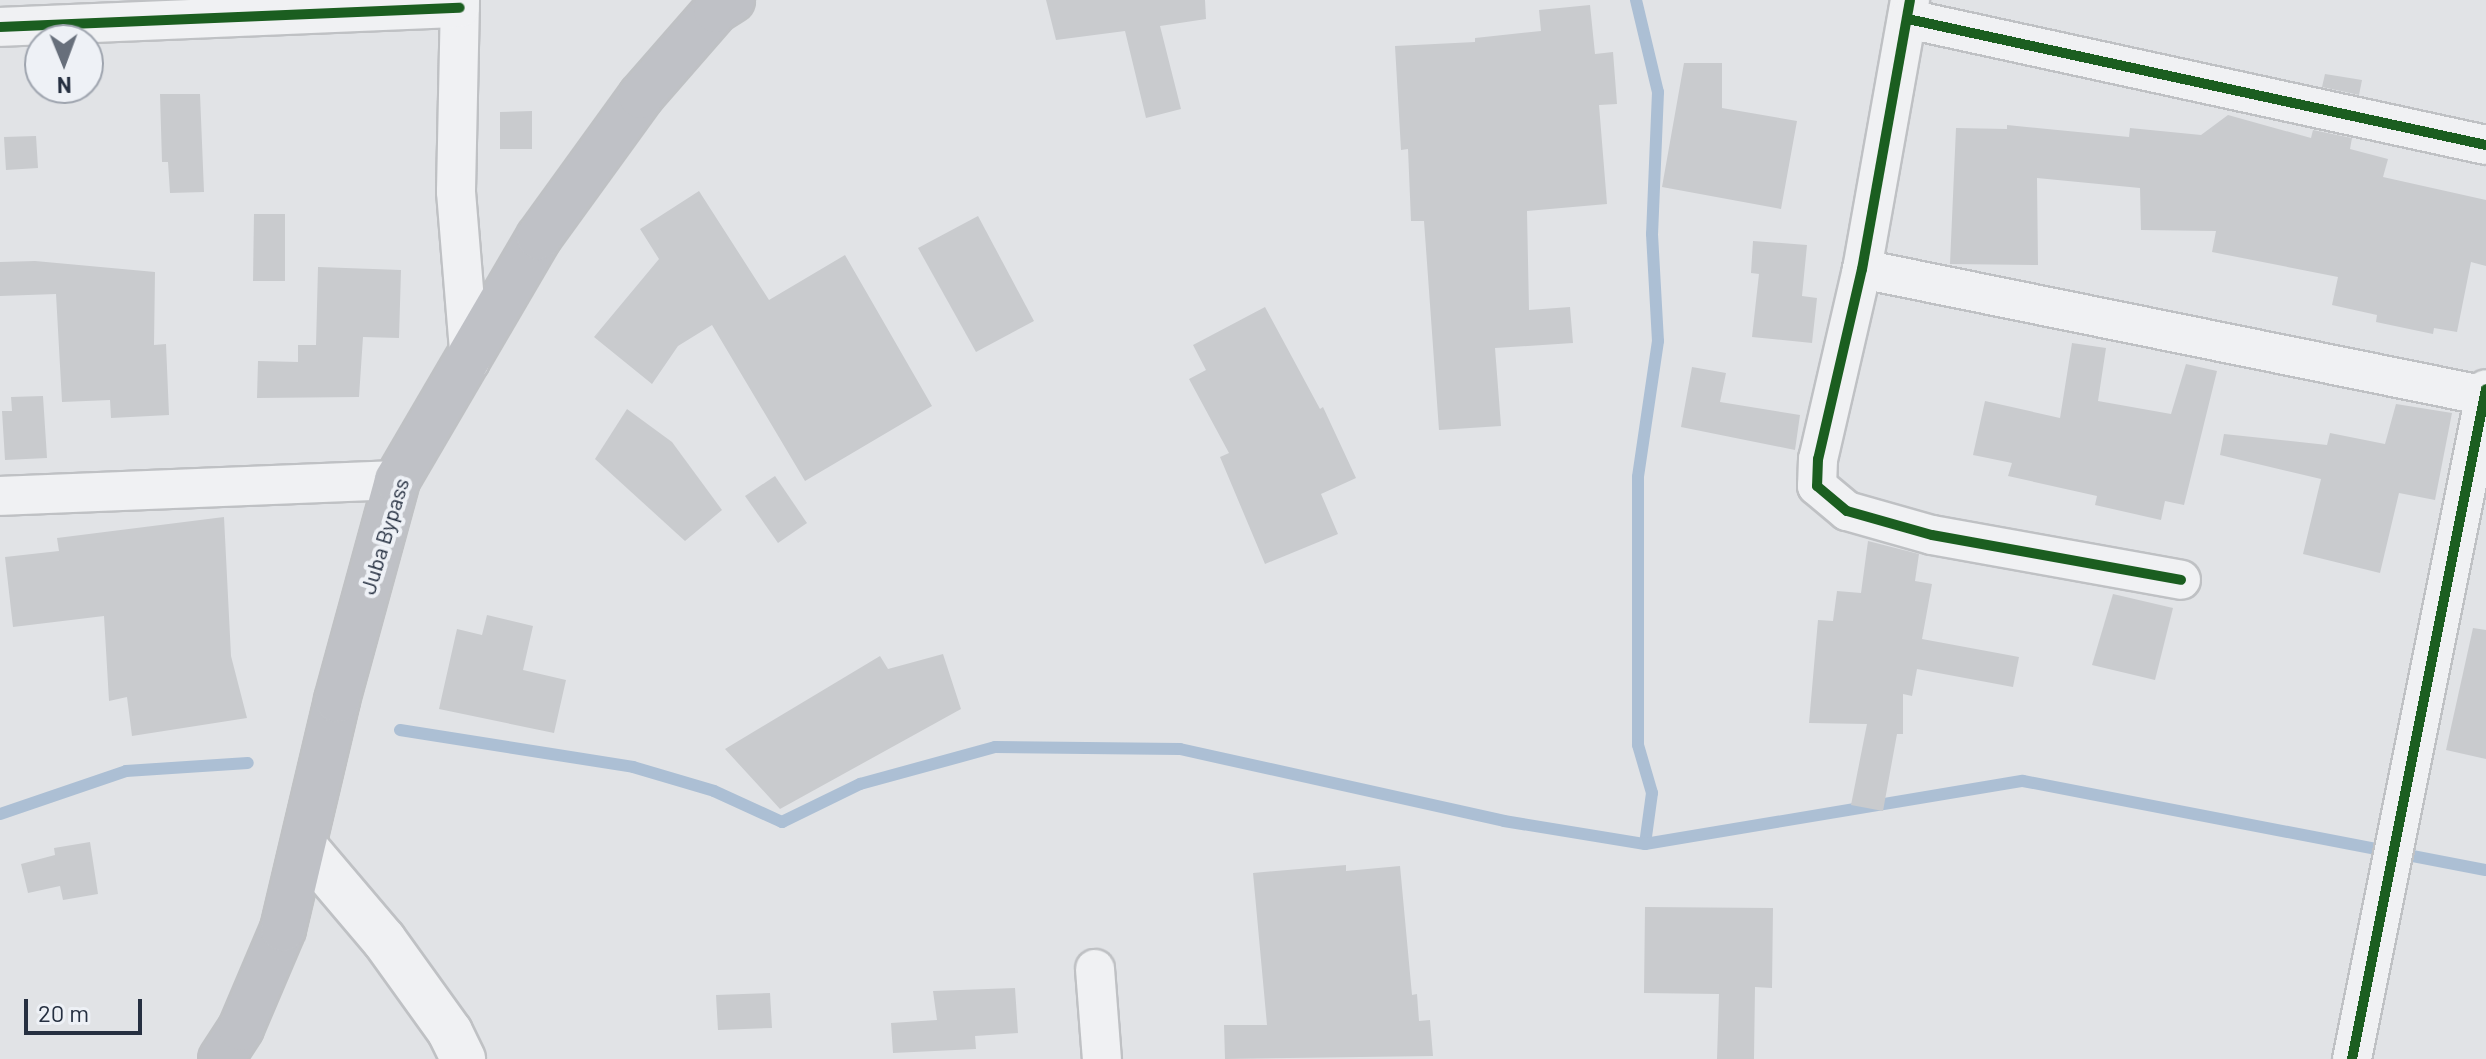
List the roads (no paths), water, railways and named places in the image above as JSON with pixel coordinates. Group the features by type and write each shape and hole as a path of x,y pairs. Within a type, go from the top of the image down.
{"main road":[{"name":"Juba Bypass","path":"221,1059 241,1028 283,929 305,847 337,700 397,480 470,361 539,237 641,96 716,10 732,0"}],"street":[{"path":"0,27 460,4 456,192 470,361"},
{"path":"2181,580 1932,535 1847,511 1817,486 1818,459 1862,269 1909,9 2486,145"},
{"path":"1862,269 2486,393 2352,1059"},
{"path":"0,496 397,480"},
{"path":"305,847 384,940 450,1032 463,1059"},
{"path":"1095,969 1102,1059"}],"waterway":[{"path":"1636,0 1658,92 1652,234 1658,341 1638,477 1638,745 1652,793 1645,844"},
{"path":"400,730 633,767 714,791 782,822 860,784 995,747 1180,749 1504,821 1645,844 2023,781 2486,870"},
{"path":"0,814 126,771 248,763"}]}
